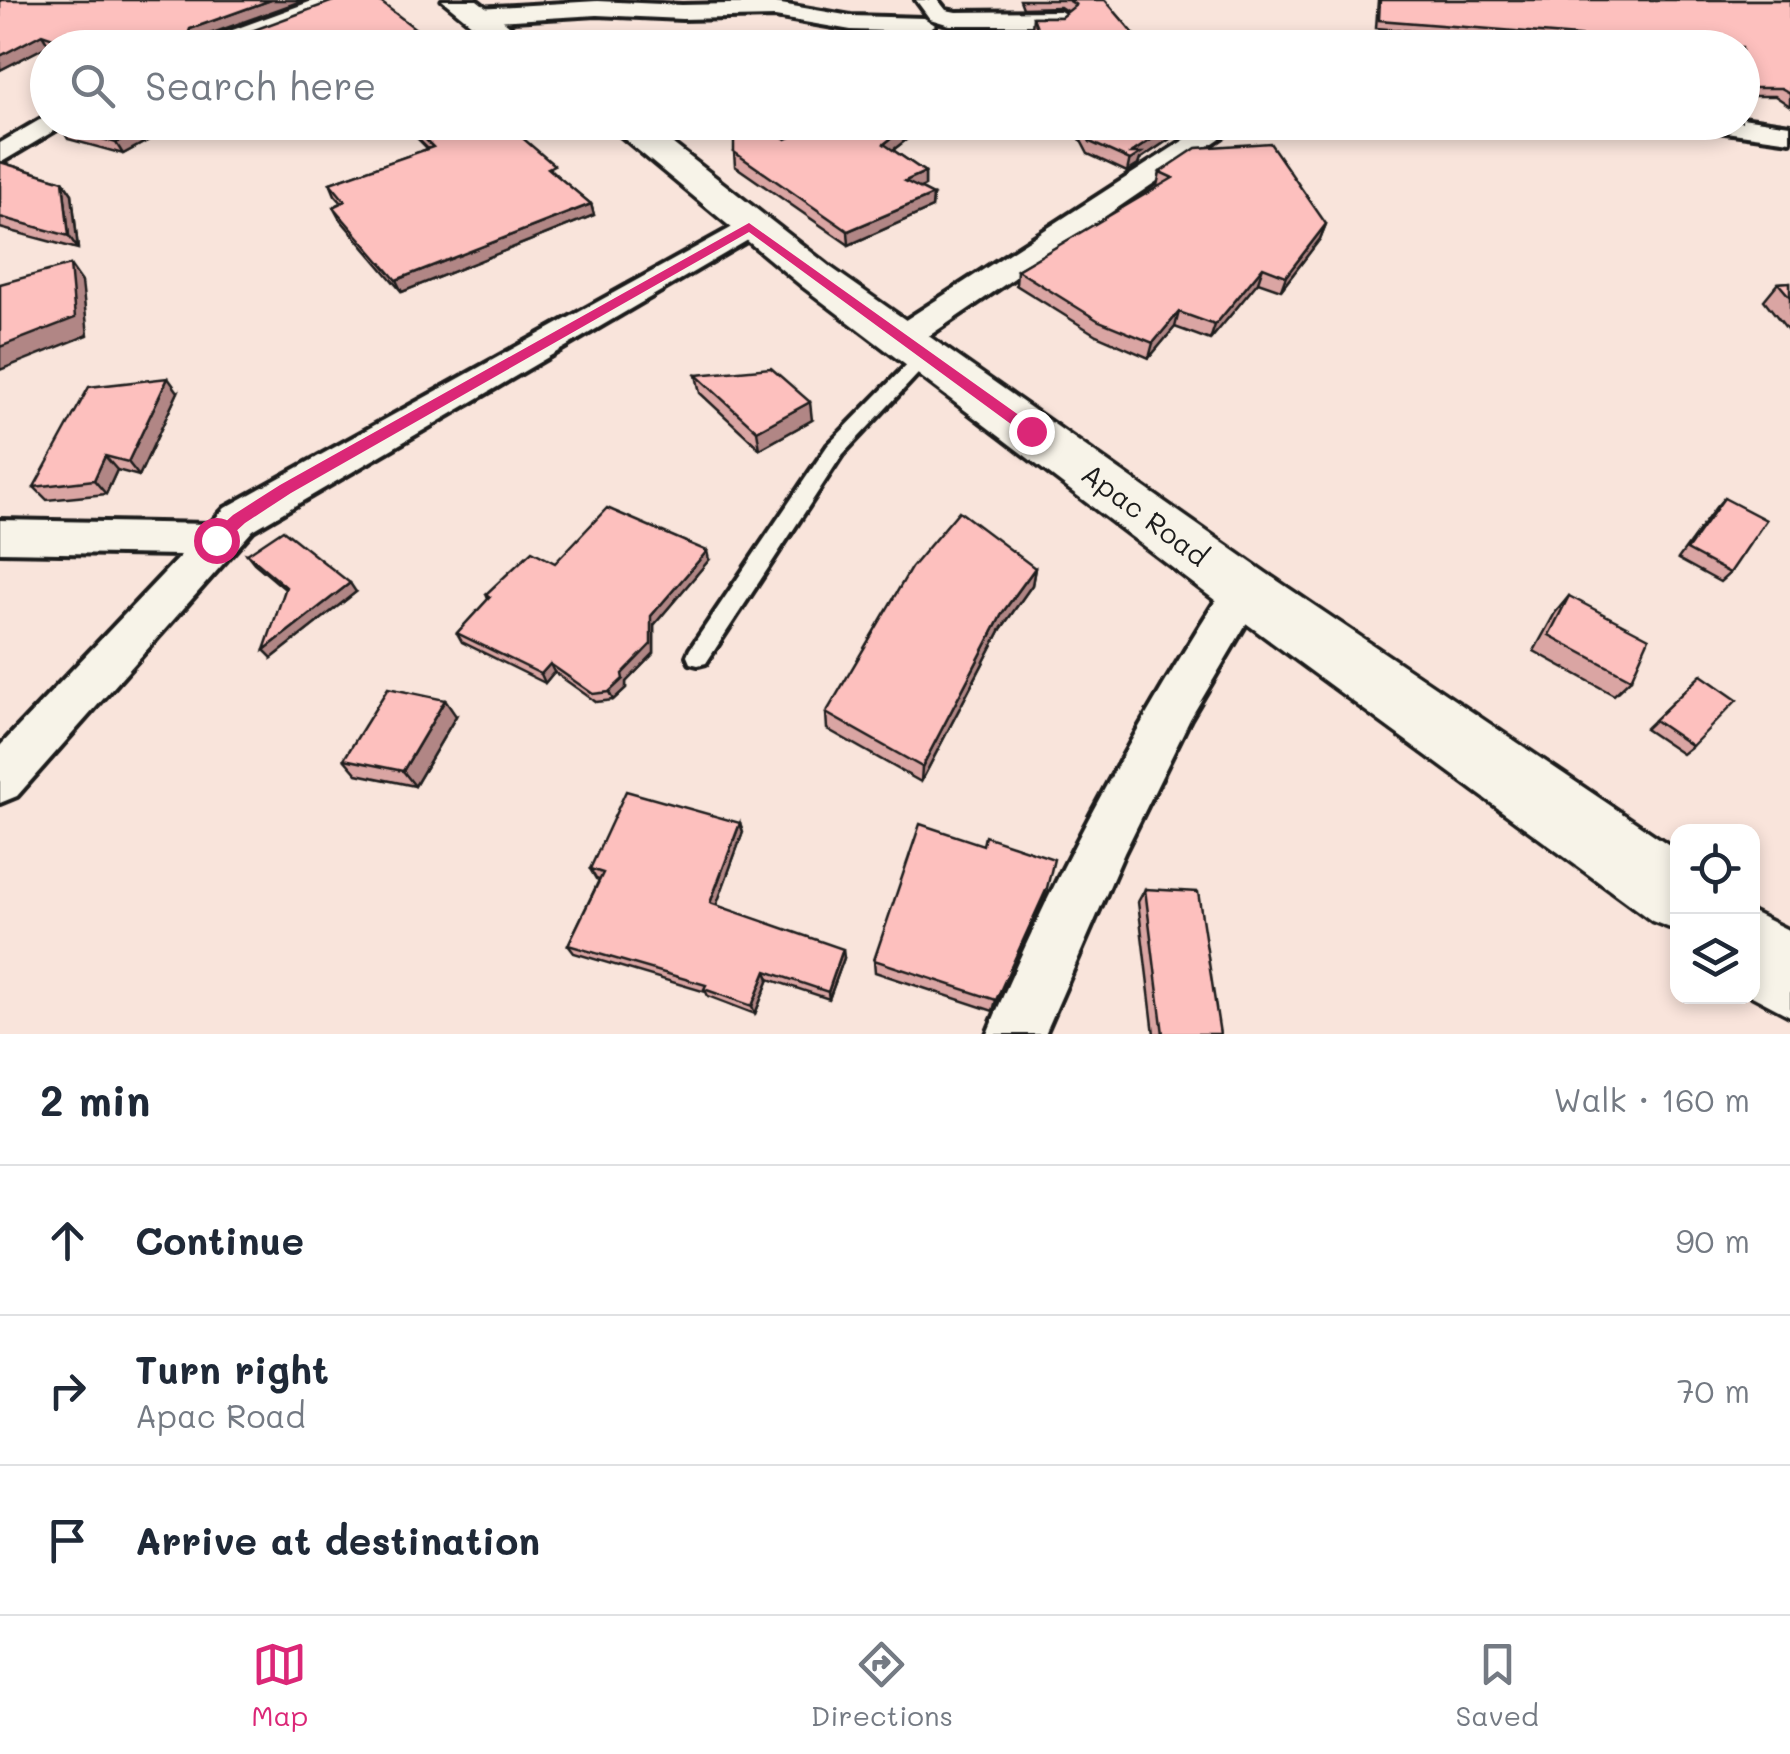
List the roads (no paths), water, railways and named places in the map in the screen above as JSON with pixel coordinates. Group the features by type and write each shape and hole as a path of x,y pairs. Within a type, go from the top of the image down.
{"main road":[{"path":"468,8 498,30"},
{"name":"Apac Road","path":"645,140 749,227 1245,590 1670,889"},
{"path":"1760,956 1790,978"}],"street":[{"path":"254,30 336,0"},
{"path":"928,0 932,12 956,19 1060,18"},
{"path":"468,8 775,10 852,24 924,25"},
{"path":"1760,129 1790,134"},
{"path":"0,154 30,135"},
{"path":"914,347 1207,140"},
{"path":"0,780 239,519 749,227"},
{"path":"0,536 216,540"},
{"path":"1016,1034 1114,820 1174,704 1245,590"}],"lane":[{"path":"698,656 835,450 914,347"}]}
